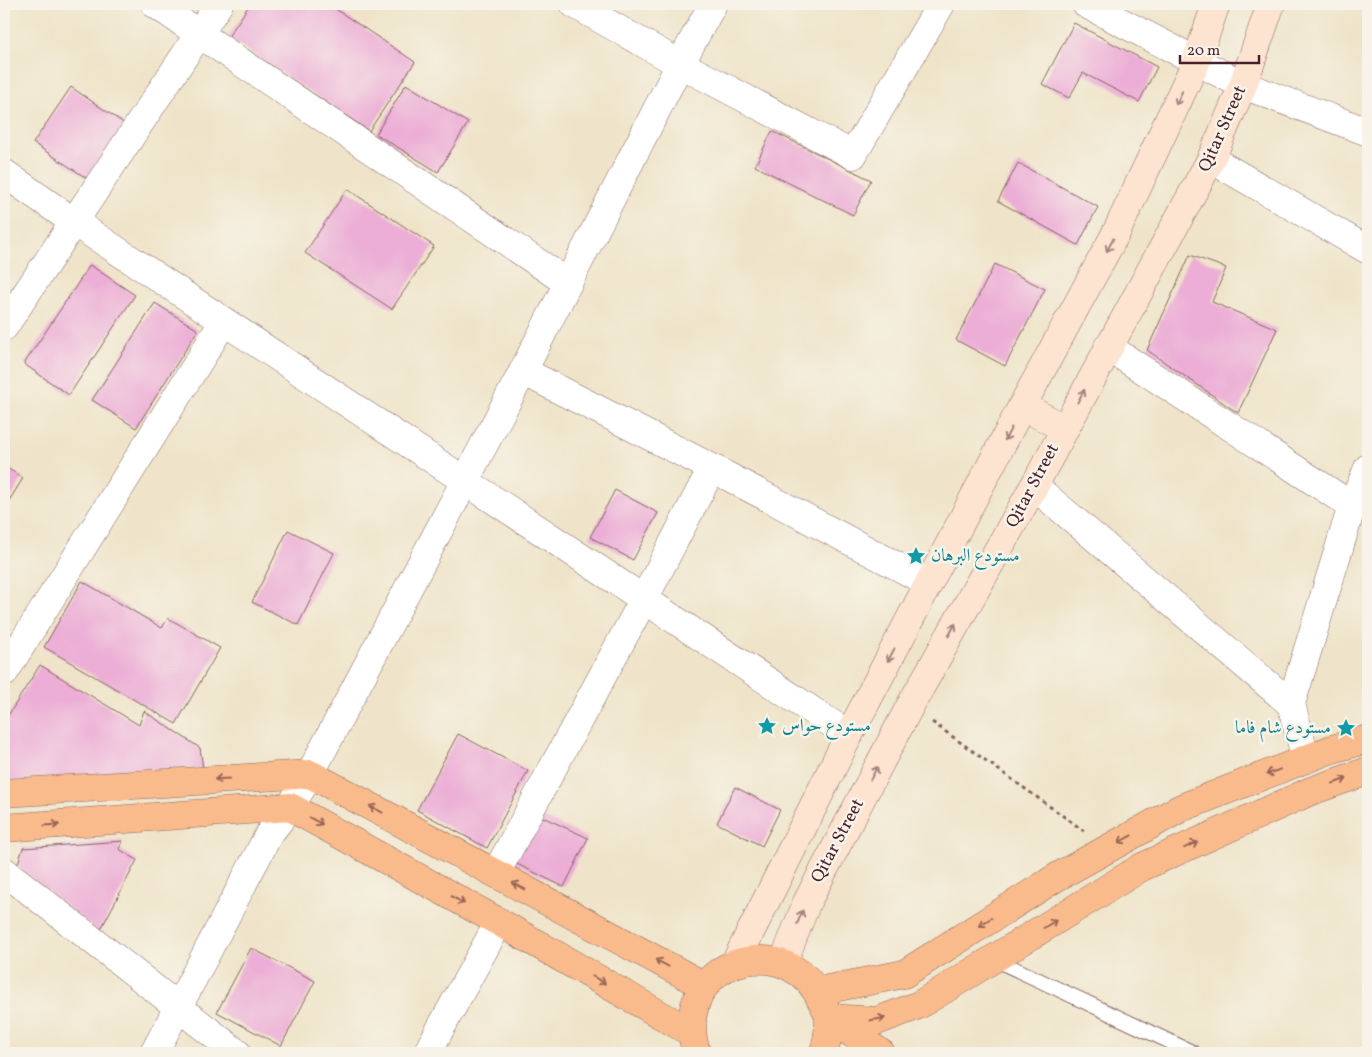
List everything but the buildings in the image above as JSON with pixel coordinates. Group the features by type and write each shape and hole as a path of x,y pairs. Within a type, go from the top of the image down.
{"main road":[{"name":"Qitar Street","path":"735,964 849,735 1022,406 1116,234 1196,62 1216,4"},
{"name":"Qitar Street","path":"782,963 807,902 910,706 1034,486 1211,159 1243,85 1271,4"},
{"path":"1022,406 1064,428"},
{"path":"818,991 904,974 1057,877 1181,808 1329,750 1368,739"},
{"path":"829,1018 877,1020 920,1005 1142,867 1311,790 1368,771"},
{"path":"4,793 310,774 705,986"},
{"path":"4,828 290,807 499,922 695,1043"},
{"path":"695,1043 692,1016 697,1000 705,986 718,973 735,964 750,960 766,959 782,963 802,974 818,991 829,1018 822,1053"},
{"path":"829,1018 881,1053"}],"street":[{"path":"155,4 568,283"},
{"path":"4,327 219,4"},
{"path":"574,4 680,64 853,155 941,4"},
{"path":"154,1053 269,834 290,807 310,774 523,371 680,64 713,4"},
{"path":"1086,4 1243,85 1368,132"},
{"path":"1211,159 1368,250"},
{"path":"4,173 74,222 849,735"},
{"path":"4,672 224,321"},
{"path":"1108,347 1352,506"},
{"path":"523,371 929,583"},
{"path":"496,873 644,599 712,468"},
{"path":"1306,759 1291,704 1352,506 1368,468"},
{"path":"1034,486 1291,704"},
{"path":"4,871 237,1053"},
{"path":"427,1053 499,922"}],"lane":[{"path":"994,959 1194,1053"}],"path":[{"path":"910,706 1108,848"}],"place":[{"name":"مستودع البرهان","path":"916,556"},
{"name":"مستودع حواس","path":"767,726"},
{"name":"مستودع شام فاما","path":"1346,728"}]}
